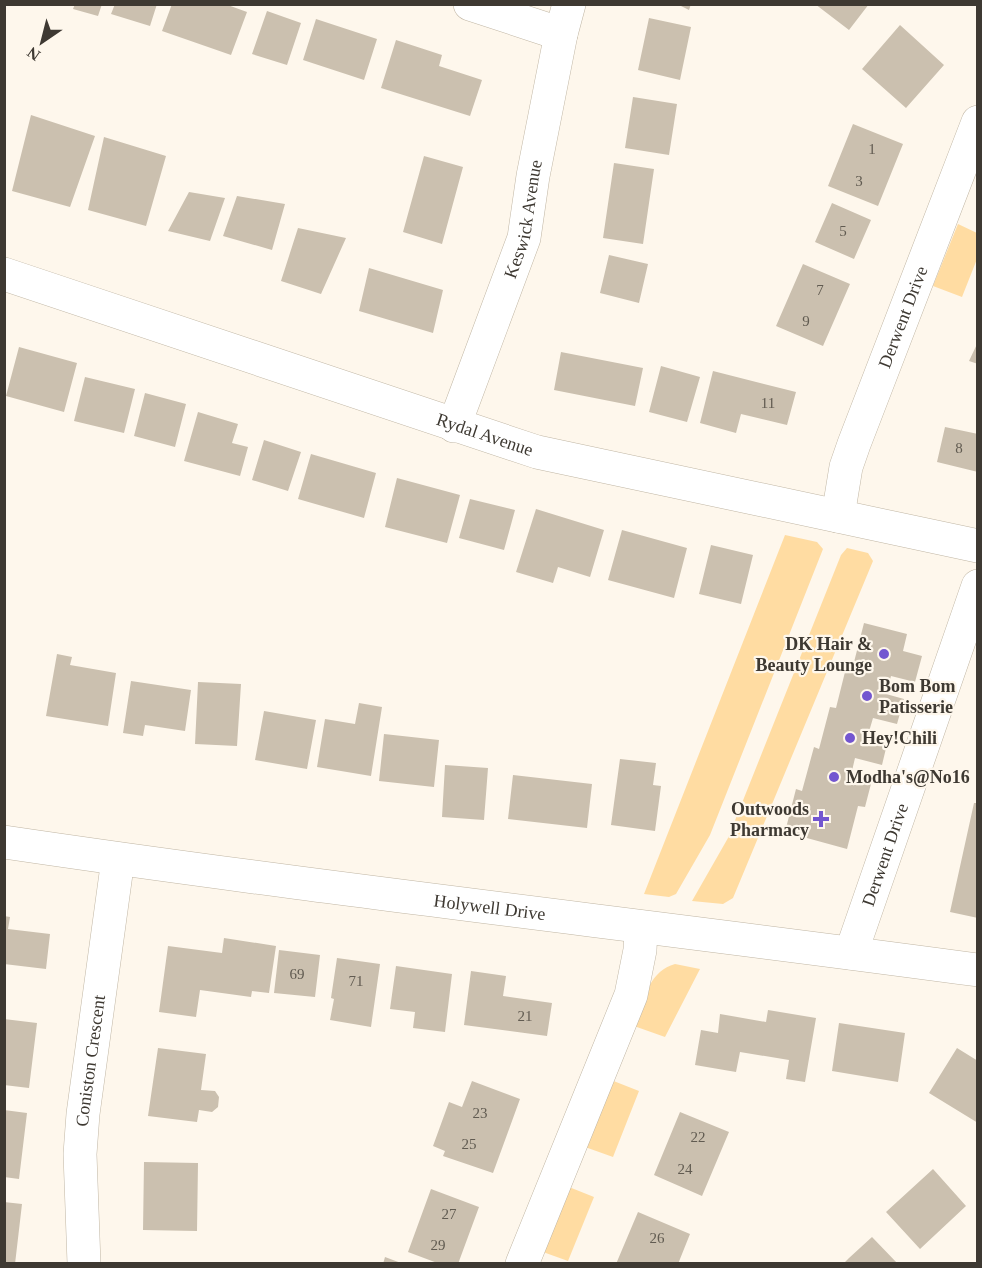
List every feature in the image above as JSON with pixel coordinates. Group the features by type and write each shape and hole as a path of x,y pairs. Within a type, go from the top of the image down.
{"street":[{"path":"470,4 565,19"},
{"name":"Keswick Avenue","path":"454,426 524,238 533,176 565,19"},
{"name":"Derwent Drive","path":"838,516 846,466 978,122"},
{"name":"Rydal Avenue","path":"4,274 537,452 978,546"},
{"name":"Derwent Drive","path":"851,953 978,586"},
{"name":"Holywell Drive","path":"4,842 118,859 978,970"},
{"name":"Coniston Crescent","path":"84,1263 80,1177 83,1114 118,859"},
{"path":"522,1263 631,995 640,950 641,927"}],"shaded area":[{"path":"958,224 977,233 977,259 962,297 933,286"},
{"path":"785,535 817,542 823,549 710,835 676,894 669,897 644,894"},
{"path":"847,548 868,553 873,561 733,898 723,904 692,901 728,838 841,555"},
{"path":"675,964 700,969 665,1037 634,1026 648,989 658,973"},
{"path":"611,1080 639,1091 613,1157 585,1147"},
{"path":"569,1187 594,1197 568,1261 543,1252"}],"building":[{"path":"75,4 102,4 98,16 73,9"},
{"path":"115,4 157,4 150,26 111,14"},
{"path":"172,4 225,4 247,12 231,55 162,31"},
{"path":"677,4 691,4 689,10"},
{"path":"815,4 869,4 849,30"},
{"path":"267,11 301,23 287,65 252,54"},
{"path":"649,18 691,27 680,80 638,70"},
{"path":"316,19 377,39 364,80 303,60"},
{"path":"900,25 944,65 906,108 862,69"},
{"path":"396,40 442,55 439,66 482,80 470,116 381,88"},
{"path":"633,97 677,104 669,155 625,148"},
{"path":"31,115 95,136 70,207 12,191"},
{"path":"853,124 903,144 878,206 828,186"},
{"path":"104,137 166,156 146,226 88,210"},
{"path":"424,156 463,167 442,244 403,232"},
{"path":"614,163 654,169 643,244 603,238"},
{"path":"189,192 225,198 210,241 168,231"},
{"path":"237,196 285,204 272,250 223,236"},
{"path":"832,203 871,220 854,259 815,242"},
{"path":"298,228 346,238 321,294 281,281"},
{"path":"609,255 648,264 639,303 600,293"},
{"path":"803,264 850,284 823,346 776,326"},
{"path":"369,268 443,290 433,333 359,311"},
{"path":"978,342 978,364 969,361"},
{"path":"19,347 77,363 64,412 6,396"},
{"path":"561,352 643,368 635,406 554,390"},
{"path":"661,366 700,377 687,422 649,412"},
{"path":"713,371 796,392 787,425 741,414 736,433 700,423"},
{"path":"85,377 135,389 124,433 74,421"},
{"path":"145,393 186,404 175,447 134,436"},
{"path":"198,412 238,424 232,443 248,447 240,476 184,461"},
{"path":"945,427 978,434 978,472 937,462"},
{"path":"264,440 301,452 288,491 252,480"},
{"path":"311,454 376,473 364,518 298,499"},
{"path":"397,478 460,495 447,543 385,527"},
{"path":"470,499 515,510 504,550 459,538"},
{"path":"536,509 604,530 590,577 558,567 553,583 516,572"},
{"path":"622,530 687,548 674,598 608,580"},
{"path":"711,545 753,555 741,604 699,594"},
{"path":"864,623 907,634 903,651 922,656 915,682 891,676 886,694 904,699 897,724 873,718 868,735 888,740 882,765 855,758 851,775 872,780 865,807 858,806 847,849 785,832 796,789 802,791 814,747 819,749 830,707 836,708 847,664 853,666"},
{"path":"57,654 72,657 70,665 116,673 108,726 46,716"},
{"path":"131,681 191,690 185,731 145,725 143,736 123,733"},
{"path":"198,682 241,684 237,746 195,744"},
{"path":"359,703 382,707 371,776 317,767 325,719 355,724"},
{"path":"264,711 316,720 307,769 255,760"},
{"path":"384,734 439,740 434,787 379,781"},
{"path":"620,759 656,763 653,785 661,786 655,831 611,825"},
{"path":"445,765 488,768 484,820 442,817"},
{"path":"513,775 592,784 587,828 508,819"},
{"path":"974,803 978,803 978,918 950,912"},
{"path":"4,916 10,917 8,929 50,934 46,969 4,964"},
{"path":"224,938 276,946 269,993 252,991 251,997 200,990 196,1017 159,1012 168,946 222,953"},
{"path":"279,950 320,955 315,997 274,993"},
{"path":"337,958 380,964 371,1027 330,1020"},
{"path":"396,966 452,974 445,1032 413,1028 415,1012 390,1009"},
{"path":"471,971 506,976 503,996 552,1003 547,1036 464,1025"},
{"path":"768,1010 816,1018 805,1082 786,1079 789,1060 740,1052 736,1072 695,1065 701,1030 718,1033 720,1014 766,1022"},
{"path":"4,1019 37,1023 29,1088 4,1085"},
{"path":"839,1023 905,1033 898,1082 832,1071"},
{"path":"158,1048 206,1054 201,1090 215,1091 219,1097 218,1107 212,1112 199,1110 197,1122 148,1116"},
{"path":"957,1048 978,1061 978,1123 929,1093"},
{"path":"472,1081 520,1099 493,1173 443,1156 445,1151 433,1146 449,1102 462,1107"},
{"path":"4,1110 27,1113 19,1179 4,1177"},
{"path":"680,1112 729,1132 702,1196 654,1175"},
{"path":"144,1162 198,1163 197,1231 143,1230"},
{"path":"933,1169 966,1206 920,1249 886,1212"},
{"path":"431,1189 479,1207 458,1264 440,1264 408,1252"},
{"path":"4,1202 22,1204 15,1264 4,1264"},
{"path":"638,1212 690,1234 678,1264 616,1264"},
{"path":"872,1237 898,1264 843,1264 849,1258"},
{"path":"385,1257 401,1263 401,1264 383,1264"}],"place":[{"name":"DK Hair & Beauty Lounge","path":"884,654"},
{"name":"Bom Bom Patisserie","path":"867,696"},
{"name":"Hey!Chili","path":"850,738"},
{"name":"Modha's@No16","path":"834,777"},
{"name":"Outwoods Pharmacy","path":"821,819"}]}
